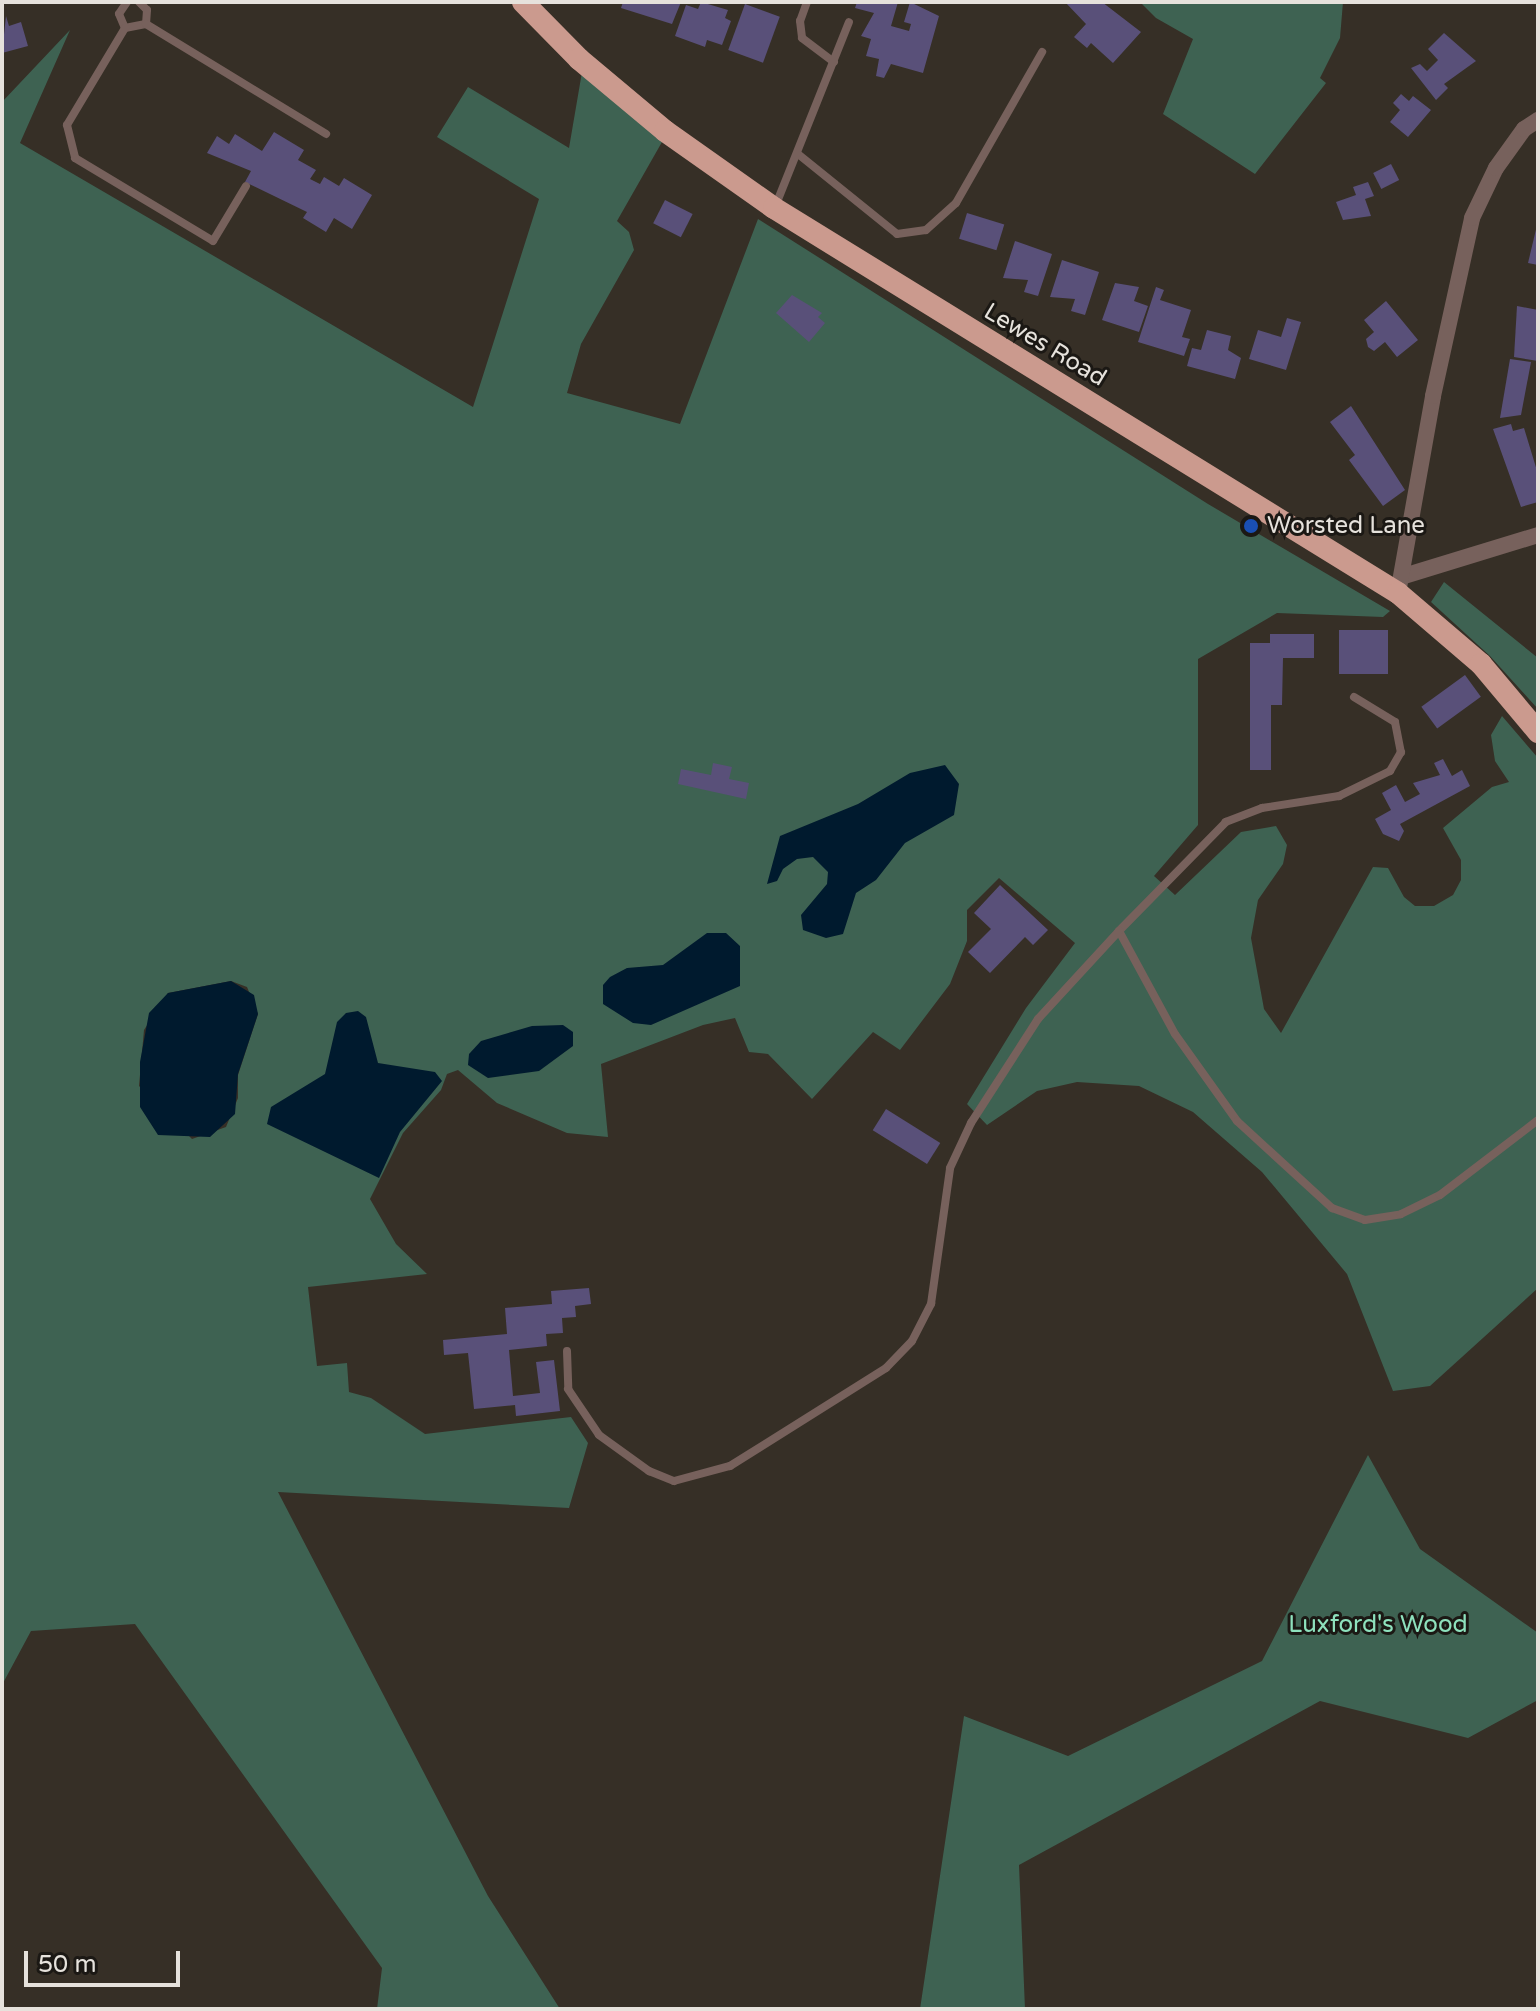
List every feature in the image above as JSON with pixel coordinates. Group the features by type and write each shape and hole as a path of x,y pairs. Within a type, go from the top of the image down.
{"highway":[{"name":"Lewes Road","path":"523,2 579,59 665,131 774,208 1401,585 1481,664 1538,732"}],"street":[{"path":"1538,120 1524,129 1496,168 1472,218 1433,396 1401,585 1538,535"}],"lane":[{"path":"125,28 119,14 127,2"},
{"path":"807,2 800,21 802,38 834,62"},
{"path":"142,3 146,24 326,134"},
{"path":"774,208 849,22"},
{"path":"125,28 140,29 146,24"},
{"path":"125,28 67,125 75,158 213,241 246,186"},
{"path":"798,154 897,234 926,230 956,203 1042,52"},
{"path":"567,1351 568,1389 599,1435 649,1471 674,1481 730,1466 886,1368 912,1341 931,1304 950,1168 971,1123 1038,1019 1226,822 1262,808 1339,796 1390,771 1401,752 1395,722 1354,697"},
{"path":"1119,931 1175,1034 1237,1121 1332,1208 1365,1220 1401,1214 1440,1195 1538,1120"}],"green space":[{"path":"1140,2 1343,2 1340,38 1320,78 1326,83 1255,174 1163,114 1193,39 1156,18"},
{"path":"70,30 20,143 473,407 539,199 437,137 468,87 569,148 582,72 662,142 617,221 629,232 634,250 581,344 567,393 680,424 758,219 1208,504 1390,611 1383,617 1277,613 1198,659 1198,825 1154,876 1175,895 1241,832 1276,826 1287,845 1283,864 1258,900 1251,938 1264,1009 1281,1033 1373,867 1388,868 1404,897 1415,906 1434,906 1453,895 1461,880 1461,860 1443,828 1492,787 1509,782 1495,761 1491,735 1502,716 1538,758 1538,1288 1430,1386 1393,1391 1347,1274 1262,1172 1193,1112 1139,1086 1077,1082 1037,1091 987,1125 967,1104 1026,1008 1075,943 999,878 967,910 967,941 950,984 900,1050 873,1032 812,1099 768,1054 749,1052 735,1018 703,1025 601,1064 608,1137 567,1133 497,1103 458,1070 447,1074 441,1090 403,1133 370,1199 396,1244 427,1274 308,1287 317,1366 347,1363 349,1392 371,1398 425,1434 571,1417 588,1443 569,1508 278,1492 488,1896 560,2009 377,2009 382,1968 135,1624 31,1631 2,1685 2,102","holes":["231,981 247,987 258,1014 238,1075 238,1098 226,1127 192,1139 139,1086 144,1030 168,993"]},
{"path":"1444,582 1538,658 1538,709 1490,656 1431,602"},
{"name":"Luxford's Wood","path":"1368,1455 1420,1549 1538,1633 1538,1700 1468,1738 1320,1701 1019,1865 1025,2009 920,2009 964,1716 1068,1756 1262,1661"}],"water":[{"path":"945,765 959,784 954,815 905,843 876,880 856,893 843,934 826,938 803,930 801,915 827,884 828,872 813,857 797,859 783,869 777,881 767,884 780,836 858,804 910,773"},
{"path":"707,933 726,933 740,946 740,986 651,1025 633,1023 603,1004 603,985 610,977 627,968 663,965"},
{"path":"231,981 254,995 258,1014 238,1074 235,1114 210,1137 158,1135 140,1107 140,1062 149,1013 168,993"},
{"path":"358,1011 366,1017 378,1063 435,1072 442,1081 400,1132 379,1178 267,1124 271,1107 325,1074 337,1022 346,1013"},
{"path":"563,1025 573,1032 573,1046 539,1071 488,1078 468,1065 469,1054 481,1041 532,1026"}],"building":[{"path":"623,2 681,2 672,24 621,8"},
{"path":"701,2 728,10 725,18 731,21 722,45 707,40 705,47 675,36 686,5 698,9"},
{"path":"857,2 898,2 891,26 909,31 911,24 904,22 910,2 939,16 923,73 891,64 884,78 876,76 879,59 866,56 871,39 861,36 874,13 855,8"},
{"path":"1065,2 1102,2 1141,32 1113,63 1091,43 1087,48 1074,37 1086,24"},
{"path":"745,4 780,17 763,63 728,50"},
{"path":"6,16 9,26 21,22 28,46 2,53"},
{"path":"1444,33 1476,61 1444,84 1448,88 1436,100 1411,68 1420,64 1427,71 1438,60 1428,49"},
{"path":"1401,94 1409,101 1413,96 1431,110 1408,137 1390,122 1400,110 1393,103"},
{"path":"274,132 304,150 298,160 316,170 310,179 320,184 324,177 339,186 344,178 372,195 352,229 334,218 326,232 303,218 307,212 245,182 251,171 207,153 217,136 229,144 235,134 262,151"},
{"path":"1391,164 1399,180 1381,189 1373,173"},
{"path":"1368,182 1374,196 1365,199 1371,216 1343,220 1336,202 1356,195 1353,187"},
{"path":"665,200 693,214 681,237 653,223"},
{"path":"967,213 1004,224 996,250 959,239"},
{"path":"1538,221 1538,265 1528,263"},
{"path":"1015,241 1052,254 1038,296 1024,292 1028,280 1003,278"},
{"path":"1062,260 1099,272 1085,315 1071,311 1075,299 1050,297"},
{"path":"1115,283 1139,287 1134,301 1148,306 1139,332 1102,320"},
{"path":"1156,287 1164,290 1160,300 1191,310 1182,337 1190,339 1184,356 1138,342"},
{"path":"792,295 822,313 818,317 825,323 809,342 776,313"},
{"path":"1386,301 1418,340 1397,357 1385,342 1374,351 1368,347 1366,339 1374,332 1364,320"},
{"path":"1517,306 1538,310 1538,361 1514,357"},
{"path":"1287,318 1301,322 1286,370 1249,359 1258,330 1281,337"},
{"path":"1207,330 1231,336 1228,350 1241,358 1235,379 1187,366 1192,348 1201,350"},
{"path":"1510,359 1531,362 1521,415 1500,418"},
{"path":"1351,406 1405,490 1383,506 1349,460 1355,455 1330,422"},
{"path":"1511,424 1513,431 1524,428 1538,474 1538,502 1521,507 1493,429"},
{"path":"1339,630 1388,630 1388,674 1339,674"},
{"path":"1270,634 1314,634 1314,658 1283,658 1282,705 1271,705 1271,770 1250,770 1250,643 1270,643"},
{"path":"1465,675 1481,697 1437,729 1421,707"},
{"path":"1443,759 1452,776 1462,770 1470,786 1400,824 1404,831 1399,841 1383,834 1375,819 1391,810 1382,793 1396,785 1405,802 1420,794 1413,783 1440,775 1434,763"},
{"path":"713,763 732,767 729,779 749,783 746,799 678,784 681,769 711,775"},
{"path":"1000,885 1048,930 1033,945 1025,937 990,973 968,952 991,929 974,913"},
{"path":"886,1109 940,1143 927,1164 873,1130"},
{"path":"589,1288 591,1304 575,1306 576,1317 562,1318 563,1333 546,1334 547,1346 509,1350 513,1396 540,1393 536,1362 554,1360 560,1411 516,1416 515,1405 474,1409 468,1353 444,1355 443,1340 507,1334 505,1308 552,1304 551,1291"}],"place":[{"name":"Worsted Lane","path":"1251,526"}]}
